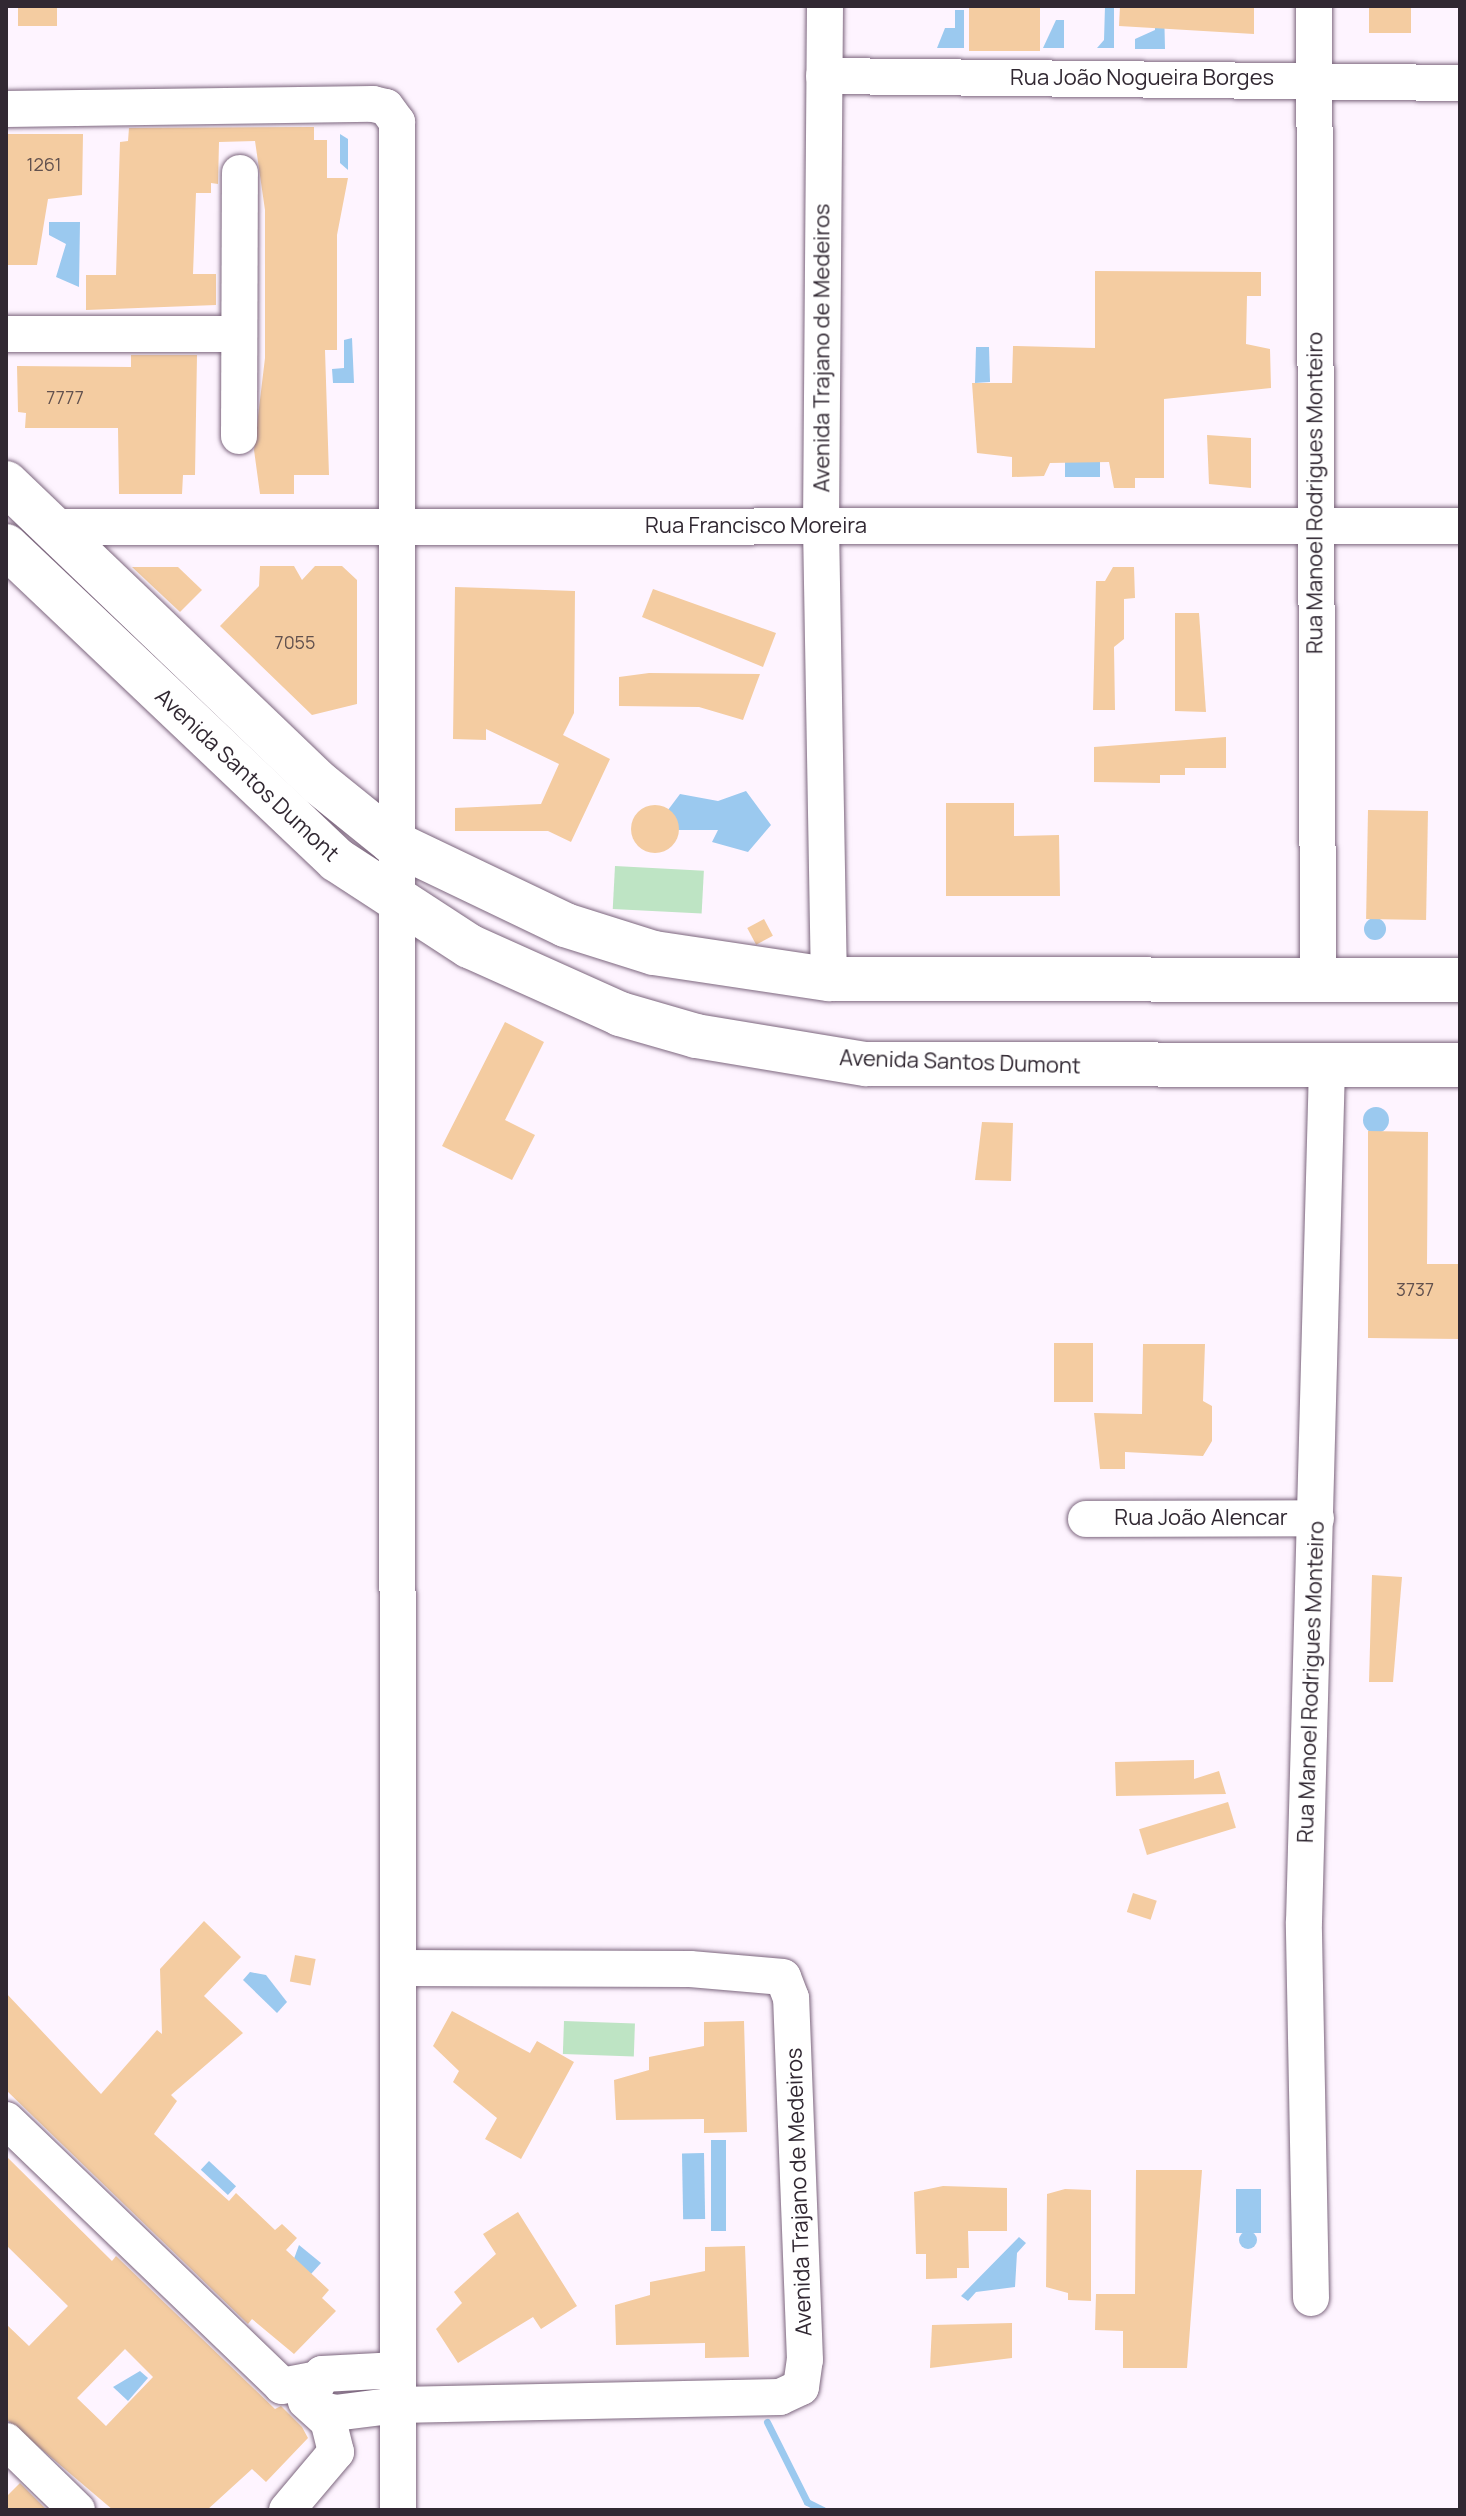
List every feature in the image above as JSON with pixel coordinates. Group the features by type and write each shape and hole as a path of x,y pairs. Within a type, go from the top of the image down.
{"main road":[{"name":"Avenida Santos Dumont","path":"6,483 319,783 392,842 565,925 654,953 829,979 1460,980"},
{"name":"Avenida Santos Dumont","path":"6,546 291,820 395,904 532,978 620,1014 780,1053 866,1064 1460,1065"},
{"path":"291,820 319,783"}],"street":[{"name":"Avenida Trajano de Medeiros","path":"825,6 821,526 829,979"},
{"name":"Rua Manoel Rodrigues Monteiro","path":"1314,6 1318,980"},
{"name":"Rua João Nogueira Borges","path":"824,76 1460,83"},
{"path":"6,109 373,104 392,111 392,842 395,904 392,1520 401,1968 398,2510"},
{"path":"239,436 240,173"},
{"path":"6,334 238,334"},
{"name":"Rua Francisco Moreira","path":"52,527 1460,526"},
{"name":"Rua Manoel Rodrigues Monteiro","path":"1311,2298 1304,1922 1327,1066"},
{"name":"Rua João Alencar","path":"1086,1519 1316,1518"},
{"name":"Avenida Trajano de Medeiros","path":"398,2387 780,2397 801,2387 805,2360 791,1998 783,1977 756,1970 401,1968"},
{"path":"6,2120 315,2396 328,2421 336,2452 287,2510"},
{"path":"315,2396 398,2387"},
{"path":"315,2396 398,2387"},
{"path":"6,2441 77,2510"}],"green space":[{"path":"615,866 704,871 702,914 613,909"},
{"path":"564,2021 635,2023 634,2056 563,2054"}],"water":[{"path":"1105,6 1114,6 1114,48 1097,48 1104,40"},
{"path":"1155,6 1164,6 1165,49 1135,49 1135,39 1155,30"},
{"path":"955,10 964,10 964,48 937,48 945,28 955,28"},
{"path":"1056,20 1064,20 1064,48 1043,48"},
{"path":"340,134 348,139 348,170 340,163"},
{"path":"49,222 80,222 79,287 56,277 66,244 49,235"},
{"path":"352,338 354,383 333,383 332,369 344,368 344,340"},
{"path":"976,347 989,347 990,382 975,383"},
{"path":"1065,462 1100,462 1100,477 1065,477"},
{"path":"746,791 771,825 748,852 712,842 718,830 676,830 665,814 680,794 718,801"},
{"path":"1375,918 1383,921 1386,929 1383,937 1375,940 1367,937 1364,929 1367,921"},
{"path":"1376,1107 1385,1111 1389,1120 1385,1129 1376,1133 1367,1129 1363,1120 1367,1111"},
{"path":"250,1972 266,1975 287,2002 277,2013 243,1980"},
{"path":"711,2140 726,2140 726,2231 711,2231"},
{"path":"682,2153 704,2153 705,2219 683,2219"},
{"path":"209,2161 236,2186 228,2195 201,2170"},
{"path":"1236,2189 1261,2189 1261,2233 1236,2233"},
{"path":"1248,2231 1257,2240 1248,2249 1239,2240"},
{"path":"1019,2237 1026,2243 1017,2253 1015,2287 976,2292 968,2301 961,2296"},
{"path":"299,2245 321,2263 311,2274 291,2267"},
{"path":"140,2371 148,2378 128,2401 113,2387"}],"building":[{"path":"18,6 57,6 57,26 18,26"},
{"path":"969,6 1040,6 1040,51 969,51"},
{"path":"1120,6 1254,6 1254,34 1119,26"},
{"path":"1369,6 1411,6 1411,33 1369,33"},
{"path":"314,127 314,140 327,140 327,178 348,178 337,235 337,350 325,350 329,475 294,475 294,494 260,494 254,450 265,358 265,210 255,141 219,142 218,184 211,183 211,193 196,193 193,274 216,274 216,305 86,310 86,275 116,275 120,142 128,141 129,128"},
{"path":"6,134 83,134 82,195 48,199 37,265 6,265"},
{"path":"1095,271 1261,272 1261,296 1247,296 1246,344 1270,349 1271,388 1164,399 1164,478 1135,478 1135,488 1114,488 1109,462 1050,463 1044,476 1012,477 1012,457 977,453 972,383 1012,383 1013,346 1095,348"},
{"path":"131,355 197,355 195,475 183,475 182,494 119,494 118,428 25,428 26,413 18,412 17,366 131,367"},
{"path":"1207,435 1251,438 1251,488 1209,484"},
{"path":"260,566 294,566 302,580 315,566 342,566 357,580 357,704 312,715 220,626 259,586"},
{"path":"132,567 178,567 202,590 180,612"},
{"path":"1113,567 1134,567 1135,598 1124,599 1124,639 1114,647 1115,710 1093,710 1096,581 1105,581"},
{"path":"455,587 575,591 574,713 563,735 610,759 571,842 548,831 455,831 455,808 541,804 559,764 486,729 486,740 453,739"},
{"path":"653,589 776,633 763,667 642,617"},
{"path":"1175,613 1199,613 1206,712 1175,711"},
{"path":"649,673 760,674 743,720 699,707 619,706 619,677"},
{"path":"1226,737 1226,768 1185,768 1185,775 1160,775 1160,783 1094,782 1094,747"},
{"path":"946,803 1014,803 1014,836 1059,835 1060,896 946,896"},
{"path":"655,805 672,812 679,829 672,846 655,853 638,846 631,829 638,812"},
{"path":"1368,810 1428,811 1426,920 1366,919"},
{"path":"764,919 773,936 756,945 747,928"},
{"path":"505,1022 544,1042 505,1120 535,1135 512,1180 442,1146"},
{"path":"982,1122 1013,1123 1011,1181 975,1180"},
{"path":"1368,1131 1428,1132 1427,1264 1460,1264 1460,1339 1368,1338"},
{"path":"1054,1343 1093,1343 1093,1402 1054,1402"},
{"path":"1143,1344 1205,1344 1203,1401 1212,1406 1212,1441 1203,1456 1125,1452 1125,1469 1100,1469 1094,1413 1142,1414"},
{"path":"1372,1575 1402,1577 1393,1682 1369,1682"},
{"path":"1194,1760 1194,1779 1219,1771 1226,1794 1116,1796 1115,1762"},
{"path":"1228,1802 1236,1828 1147,1855 1139,1829"},
{"path":"1133,1893 1157,1901 1151,1920 1127,1912"},
{"path":"204,1921 241,1957 204,1996 243,2033 171,2095 177,2101 154,2134 229,2201 236,2193 275,2230 282,2224 297,2238 286,2250 329,2290 322,2298 336,2311 294,2354 252,2319 248,2324 6,2090 6,1993 101,2094 157,2030 162,2034 160,1969"},
{"path":"295,1955 316,1959 310,1986 290,1982"},
{"path":"452,2011 530,2053 537,2041 574,2062 521,2159 485,2139 497,2118 453,2082 459,2071 433,2046"},
{"path":"744,2021 747,2132 704,2133 704,2119 616,2120 614,2080 649,2070 649,2057 704,2046 704,2022"},
{"path":"6,2156 112,2261 116,2256 275,2409 281,2406 302,2427 308,2438 266,2482 252,2469 207,2510 113,2510 6,2419 6,2324 29,2346 68,2306 6,2245","holes":["125,2349 153,2377 106,2426 77,2398"]},
{"path":"1136,2170 1202,2170 1187,2368 1123,2368 1123,2331 1095,2330 1096,2294 1135,2294"},
{"path":"943,2186 1007,2188 1007,2231 968,2231 969,2268 957,2268 957,2278 926,2279 926,2254 916,2254 914,2192"},
{"path":"1065,2189 1091,2190 1091,2301 1068,2300 1068,2293 1046,2287 1047,2194"},
{"path":"518,2212 577,2306 541,2329 533,2317 458,2363 436,2329 462,2303 454,2292 496,2254 483,2234"},
{"path":"745,2246 749,2357 705,2358 705,2343 616,2345 615,2305 650,2295 650,2282 705,2271 705,2247"},
{"path":"1012,2323 1012,2358 930,2368 932,2325"},
{"path":"20,2483 47,2510 6,2510 6,2497"}],"waterway":[{"path":"767,2422 807,2502 823,2510"}]}
